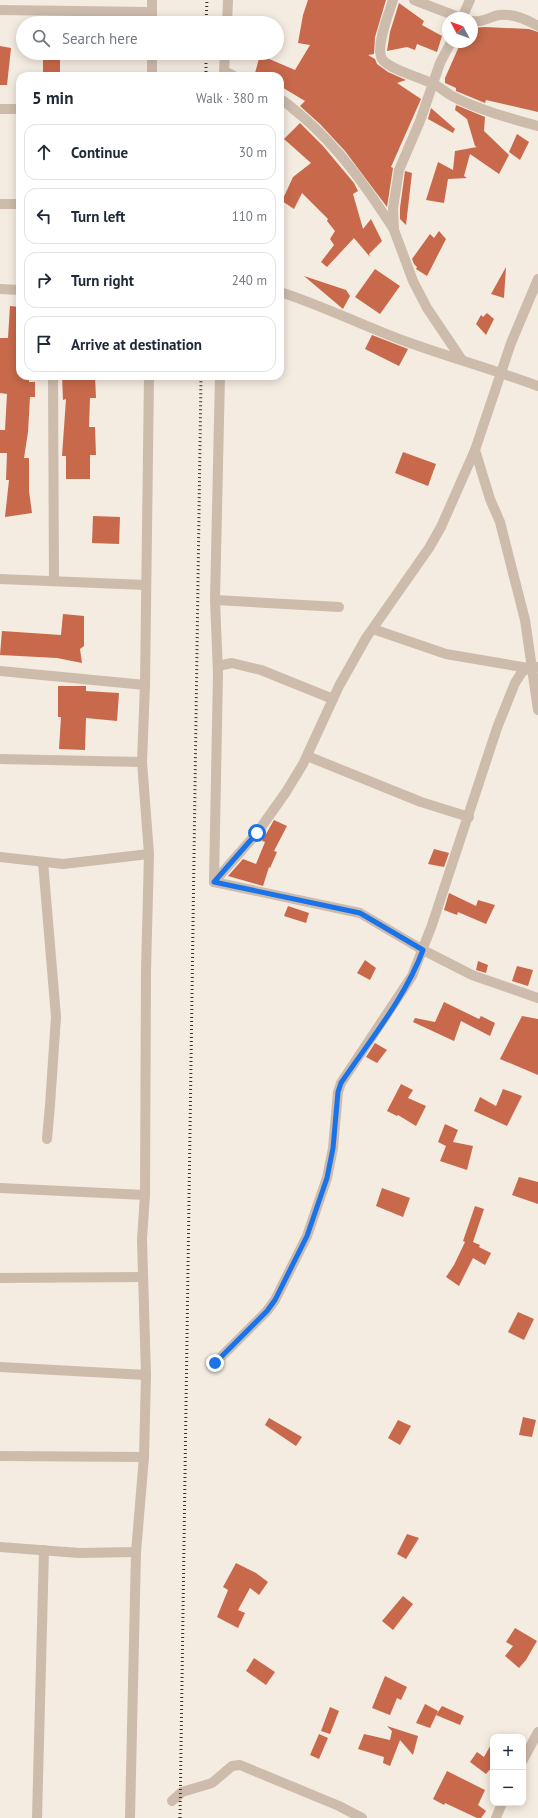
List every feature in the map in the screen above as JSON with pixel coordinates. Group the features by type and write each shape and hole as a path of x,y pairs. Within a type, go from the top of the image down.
{"street":[{"path":"152,0 152,16"},
{"path":"227,16 228,0"},
{"path":"393,0 381,43 380,54 391,66 433,83 451,96 489,112 538,126"},
{"path":"414,0 446,12"},
{"path":"465,12 470,0"},
{"path":"0,10 152,12"},
{"path":"478,22 481,22 499,15 510,15 524,18 538,26"},
{"path":"394,230 393,208 399,170 448,48"},
{"path":"152,60 152,72"},
{"path":"224,72 225,60"},
{"path":"284,102 314,127 364,183 394,230 413,281 426,308 462,360"},
{"path":"0,109 16,109"},
{"path":"0,204 16,204"},
{"path":"214,882 257,833 286,792 307,756 333,698 373,629 429,548 441,527 474,450 510,344 538,279"},
{"path":"0,289 16,290"},
{"path":"284,293 308,301 400,340 501,372 538,386"},
{"path":"53,380 54,581"},
{"path":"130,1818 136,1552 144,1458 146,1375 142,1239 145,1195 146,978 149,854 142,762 145,686 149,380"},
{"path":"214,882 218,666 216,600 220,380"},
{"path":"474,450 490,498 500,522 522,606 538,710"},
{"path":"0,579 146,585"},
{"path":"216,600 340,607"},
{"path":"373,629 446,654 532,667"},
{"path":"218,666 232,663 261,670 333,698"},
{"path":"215,1363 267,1311 275,1300 307,1236 327,1178 333,1148 338,1092 341,1083 412,976 423,950 469,817 497,728 515,683 522,672 532,667"},
{"path":"0,671 145,686"},
{"path":"307,756 421,802 469,817"},
{"path":"0,759 142,762"},
{"path":"0,857 64,864 149,854"},
{"path":"44,862 56,1017 47,1139"},
{"path":"214,882 360,913 423,950 472,975 538,998"},
{"path":"0,1188 145,1195"},
{"path":"0,1278 143,1277"},
{"path":"0,1367 146,1375"},
{"path":"0,1456 144,1458"},
{"path":"0,1547 79,1553 136,1552"},
{"path":"37,1818 44,1550"},
{"path":"526,1754 538,1732"},
{"path":"172,1801 182,1792 212,1783 232,1766 240,1765 339,1806 362,1818"},
{"path":"496,1818 501,1806"}],"building":[{"path":"308,0 386,0 375,37 374,54 368,55 375,59 377,64 388,72 406,80 397,83 421,99 391,167 393,168 387,207 345,151 320,124 300,106 305,101 284,88 284,72 255,72 259,60 272,60 295,70 310,45 298,43 303,15"},
{"path":"399,3 424,21 422,25 442,36 437,52 417,44 415,50 407,47 387,51 390,32"},
{"path":"478,28 529,29 538,32 538,112 486,100 485,103 456,91 456,88 445,83 445,78 458,48 478,48"},
{"path":"0,46 11,48 7,85 0,85"},
{"path":"43,60 60,60 60,72 43,72"},
{"path":"456,105 485,117 484,131 509,155 499,174 470,154 464,176 467,178 448,179 444,203 426,200 438,162 453,170 455,151 477,147 475,146 467,119 455,110"},
{"path":"431,108 455,129 453,133 428,119"},
{"path":"300,123 323,146 354,183 358,191 353,194 363,229 371,219 382,241 369,254 370,257 354,238 327,267 321,262 334,245 330,239 335,231 327,221 328,219 302,193 294,209 284,202 284,197 293,177 311,163 284,139"},
{"path":"517,134 529,142 520,160 509,152"},
{"path":"405,171 412,173 406,225 400,219"},
{"path":"439,231 446,239 427,276 416,269 417,267 412,259 430,234 434,238"},
{"path":"506,267 504,298 491,294"},
{"path":"375,269 400,286 380,314 355,297"},
{"path":"304,276 346,290 350,296 343,309"},
{"path":"10,306 16,307 16,380 29,380 29,382 35,382 35,397 30,397 28,432 24,458 29,458 29,491 32,513 5,517 9,480 6,480 7,453 0,453 0,430 5,430 7,394 0,393 0,338 8,338"},
{"path":"487,313 494,319 486,335 476,324 481,315 483,317"},
{"path":"372,335 408,349 399,366 365,349"},
{"path":"62,380 95,380 96,398 90,398 89,427 95,427 96,455 90,455 90,479 66,479 66,456 62,456 66,399 63,400"},
{"path":"403,452 436,464 428,486 395,473"},
{"path":"93,516 120,517 119,544 92,543"},
{"path":"63,614 84,616 84,646 80,649 82,663 57,658 0,655 2,631 61,635"},
{"path":"58,686 86,686 86,691 119,693 117,721 86,718 85,750 59,749 61,717 58,717"},
{"path":"274,820 287,826 274,851 277,852 270,868 269,867 263,886 228,876 243,859 256,864 265,842 262,841"},
{"path":"434,849 449,853 444,867 428,864"},
{"path":"449,893 476,906 478,900 495,905 486,924 458,912 457,915 444,910"},
{"path":"288,906 309,913 306,923 284,916"},
{"path":"365,960 376,968 370,980 357,973"},
{"path":"478,961 488,965 486,973 476,970"},
{"path":"517,966 533,970 528,986 512,981"},
{"path":"444,1002 479,1019 481,1016 495,1023 490,1036 461,1021 454,1041 413,1022 415,1018 435,1022"},
{"path":"522,1016 538,1019 538,1075 500,1059"},
{"path":"375,1043 387,1050 377,1063 366,1057"},
{"path":"401,1084 413,1090 408,1098 426,1106 416,1126 398,1115 397,1116 387,1111"},
{"path":"503,1089 522,1096 507,1126 474,1111 480,1097 496,1106"},
{"path":"445,1124 458,1130 453,1142 473,1146 467,1170 440,1161 446,1146 438,1142"},
{"path":"519,1177 538,1182 538,1204 512,1195"},
{"path":"382,1188 410,1198 403,1217 376,1206"},
{"path":"475,1206 484,1209 473,1242 491,1253 485,1265 473,1258 459,1286 446,1277 454,1265 465,1242 463,1241"},
{"path":"518,1312 534,1319 524,1340 508,1332"},
{"path":"523,1417 536,1420 532,1437 519,1435"},
{"path":"269,1418 302,1437 296,1446 265,1425"},
{"path":"398,1420 411,1426 400,1445 388,1438"},
{"path":"407,1534 419,1538 406,1559 397,1554"},
{"path":"236,1563 256,1573 268,1582 259,1595 250,1588 238,1610 245,1613 238,1628 217,1617 228,1590 223,1587"},
{"path":"403,1596 413,1604 393,1630 382,1621"},
{"path":"515,1628 537,1641 526,1660 519,1668 505,1656 513,1646 506,1642"},
{"path":"254,1658 275,1672 266,1685 246,1671"},
{"path":"385,1676 407,1687 401,1700 397,1698 390,1715 372,1708"},
{"path":"425,1704 438,1711 430,1728 416,1723"},
{"path":"442,1706 464,1716 460,1725 436,1715"},
{"path":"330,1707 339,1711 330,1734 321,1731"},
{"path":"387,1726 418,1736 413,1755 400,1740 390,1766 383,1763 384,1757 358,1749 364,1734 390,1740 392,1731"},
{"path":"319,1734 328,1738 319,1759 310,1755"},
{"path":"490,1746 490,1769 486,1774 470,1762 477,1752 484,1757"},
{"path":"447,1771 485,1790 478,1805 486,1811 481,1818 477,1818 445,1803 444,1805 433,1799"}],"railway":[{"path":"206,16 207,0"},
{"path":"206,60 206,72"},
{"path":"180,1818 201,380"}],"route":[{"path":"215,1363 267,1311 275,1300 288,1276 307,1236 327,1178 333,1148 338,1092 341,1083 412,976 423,950 360,913 214,882 236,859 257,833"}]}
